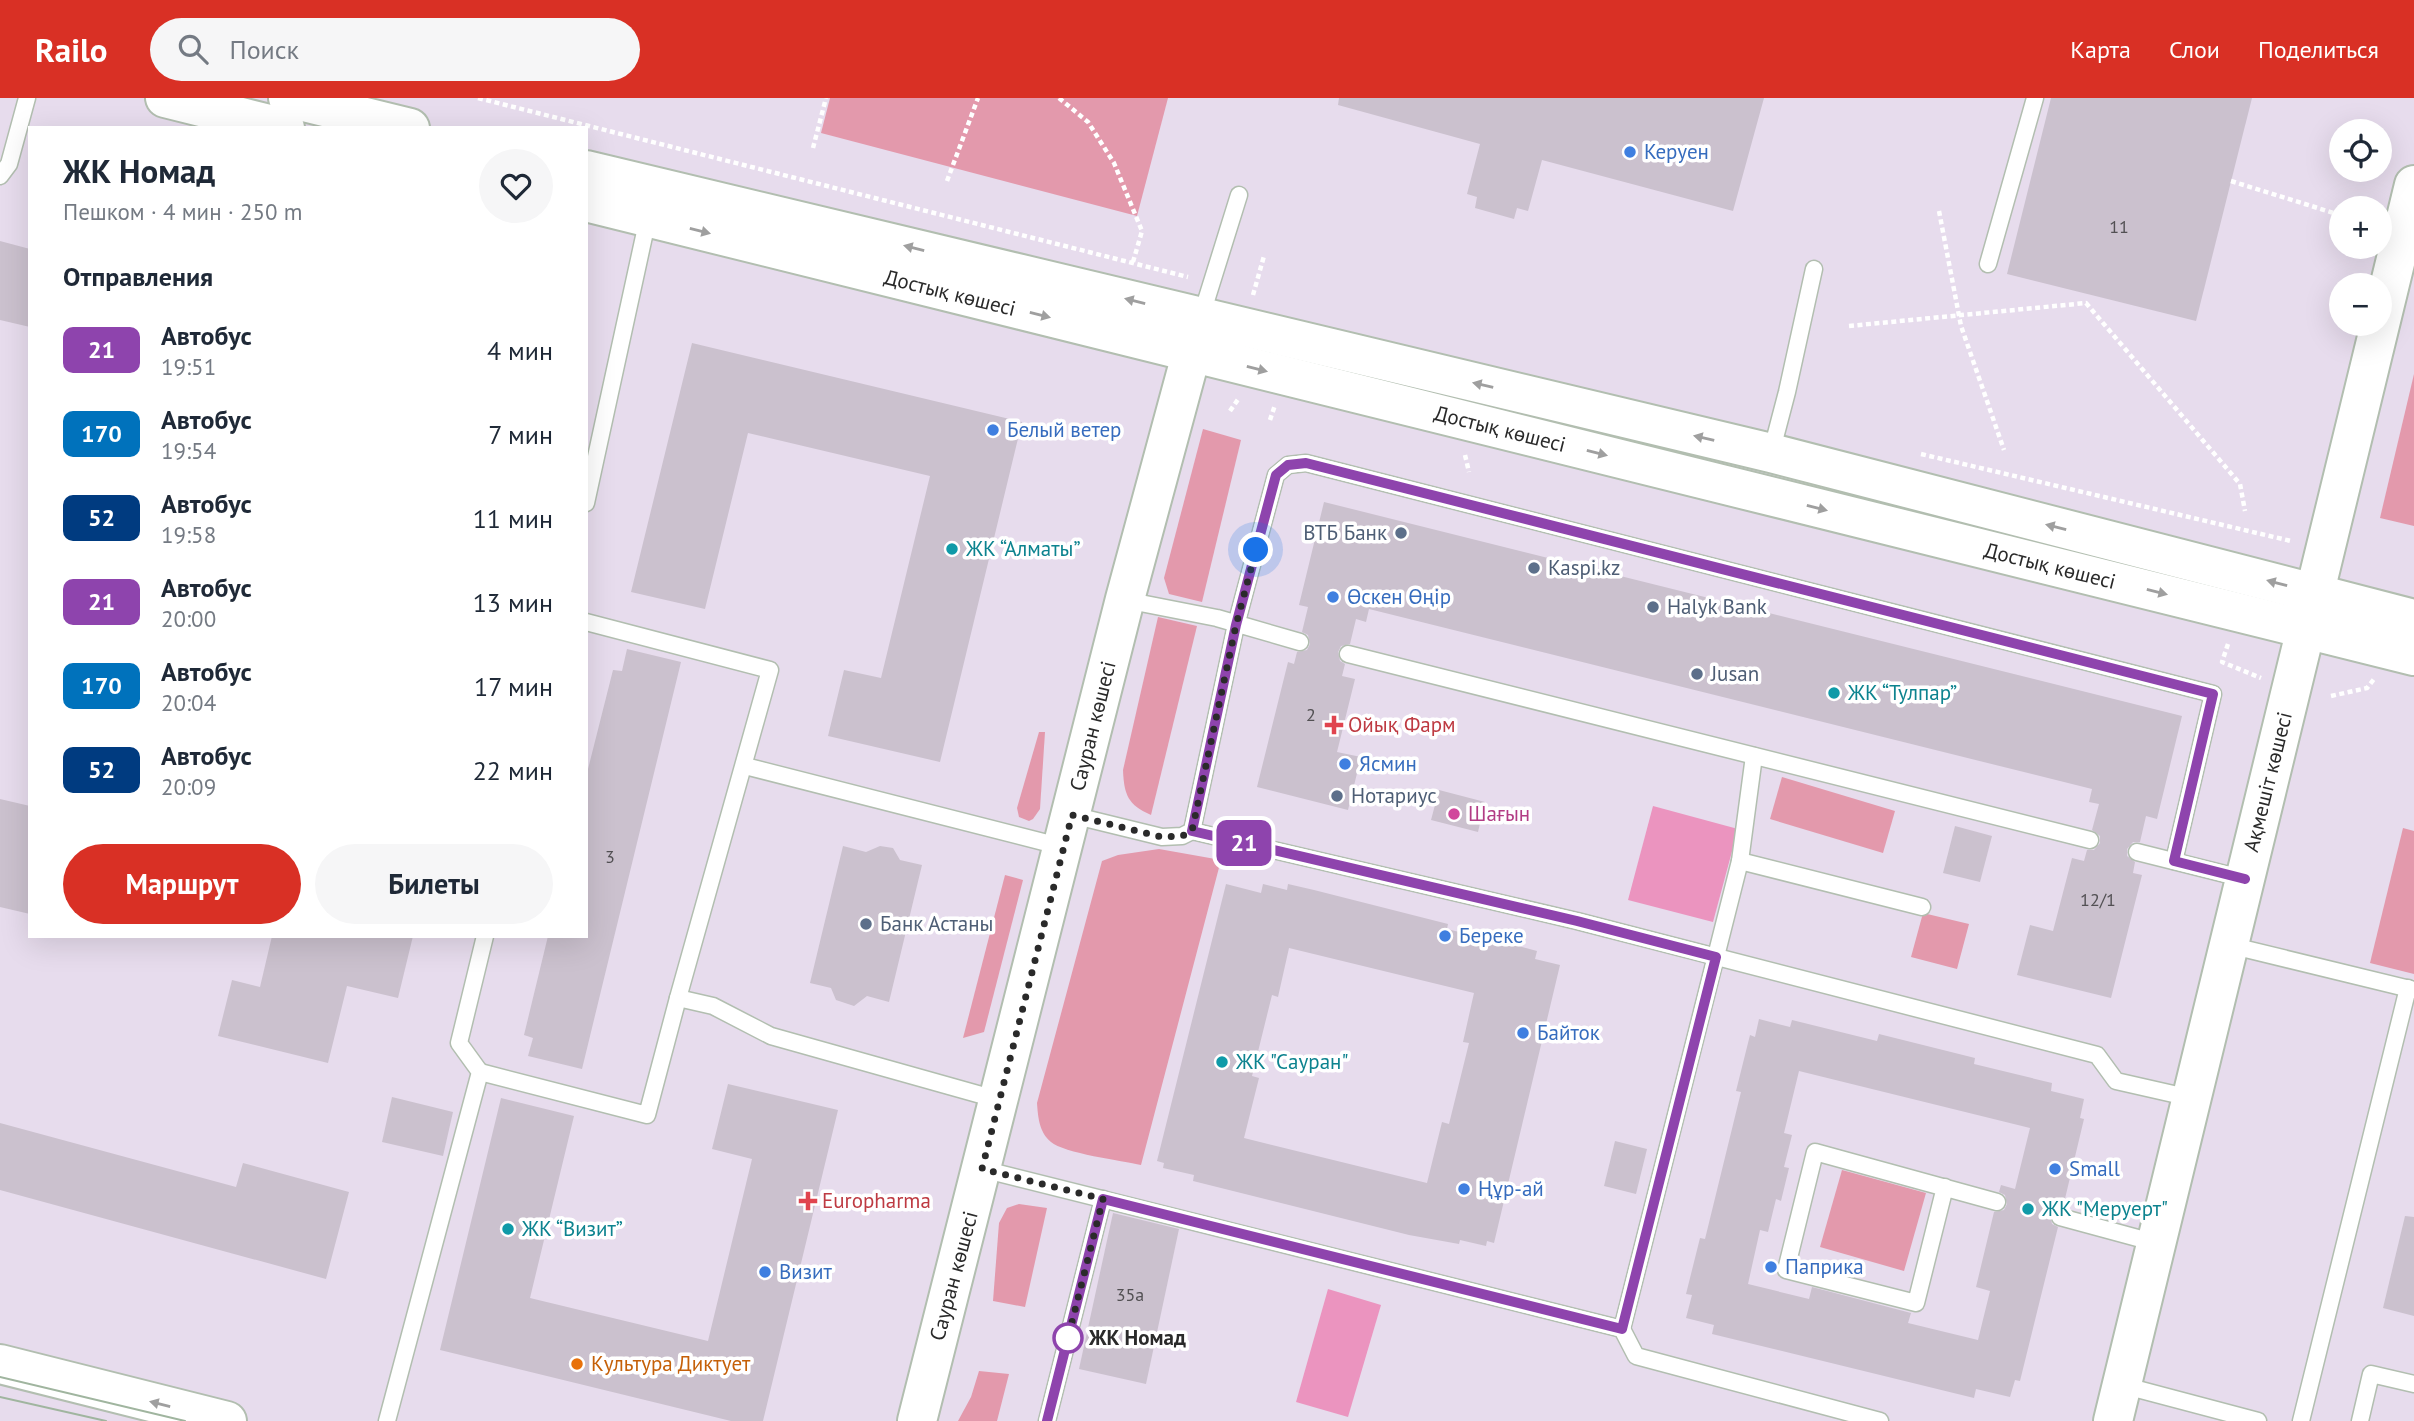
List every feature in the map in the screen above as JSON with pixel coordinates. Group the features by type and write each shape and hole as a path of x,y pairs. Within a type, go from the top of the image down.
{"street":[{"path":"164,98 277,126"},
{"path":"288,98 335,104 404,126"},
{"name":"Достық көшесі","path":"588,171 1196,335 2310,611 2414,619"},
{"name":"Ақмешіт көшесі","path":"2117,1403 2414,185"},
{"name":"Достық көшесі","path":"588,203 648,218 1196,335 1770,453 2310,611 2414,656"},
{"name":"Сауран көшесі","path":"917,1421 1125,599 1196,335"},
{"path":"0,1364 227,1421"}],"lane":[{"path":"0,176 9,164 27,98"},
{"path":"1988,264 2035,98"},
{"path":"1196,335 1239,195"},
{"path":"588,494 648,218"},
{"path":"1770,453 1787,392 1814,269"},
{"path":"1192,831 1236,625 1276,475 1288,465 1306,463 2213,694 2174,861"},
{"path":"1125,599 1217,618 1300,642"},
{"path":"485,938 459,1043 480,1072 647,1115 771,670 588,623"},
{"path":"1348,654 2090,840"},
{"path":"1754,756 1740,861 1622,1329 1636,1356 1880,1421"},
{"path":"745,766 1068,831 1162,837 1182,836 1192,831 1577,921 2097,1055 2116,1081 2192,1098"},
{"path":"2137,852 2245,879"},
{"path":"1740,861 1922,907"},
{"path":"2229,945 2411,989 2301,1421"},
{"path":"678,998 713,1006 771,1036 999,1100"},
{"path":"387,1421 480,1072"},
{"path":"1945,1187 1916,1303 1786,1270 1815,1152 1945,1187 1997,1202"},
{"path":"982,1169 1622,1329"},
{"path":"1047,1421 1103,1199"},
{"path":"2060,1217 2156,1242"},
{"path":"2360,1421 2371,1374 2414,1384"},
{"path":"2117,1403 2258,1421"}],"path":[{"path":"813,148 826,98"},
{"path":"947,181 978,98"},
{"path":"1059,98 1087,122 1114,163 1142,231 1133,262"},
{"path":"2231,181 2329,212"},
{"path":"1939,211 1959,313 2004,450"},
{"path":"1252,296 1264,256"},
{"path":"1849,326 1959,313 2085,303 2239,484 2245,511"},
{"path":"2231,633 2222,662 2271,682"},
{"path":"2331,696 2367,688"}],"shaded area":[{"path":"830,98 1168,98 1137,216 821,133"},
{"path":"2414,374 2414,526 2380,518"},
{"path":"1203,429 1241,440 1202,602 1169,594 1164,578"},
{"path":"1158,617 1197,626 1151,815 1132,803 1126,793 1123,770"},
{"path":"1039,732 1045,732 1040,809 1029,821 1019,817 1017,808"},
{"path":"1782,777 1895,811 1883,853 1770,819"},
{"path":"1653,806 1738,829 1713,922 1628,900"},
{"path":"2403,828 2414,831 2414,974 2370,963"},
{"path":"1159,849 1221,860 1141,1165 1080,1153 1051,1142 1042,1129 1037,1103 1102,861 1118,855"},
{"path":"1005,875 1023,880 984,1032 963,1038"},
{"path":"1923,913 1969,924 1957,969 1911,957"},
{"path":"1842,1170 1926,1193 1904,1271 1820,1247"},
{"path":"1019,1204 1047,1208 1025,1307 993,1301 999,1223 1007,1208"},
{"path":"1328,1289 1381,1305 1348,1417 1296,1402"},
{"path":"979,1371 1009,1374 997,1421 958,1421 971,1397"}],"building":[{"name":"Керуен","path":"1339,98 1764,98 1733,211 1542,160 1528,211 1517,208 1514,219 1475,208 1477,197 1467,194 1480,144 1338,105"},
{"path":"2051,98 2252,98 2196,321 2007,274"},
{"path":"0,241 28,248 28,327 0,320"},
{"name":"ЖК “Алматы”","path":"692,343 1022,422 940,762 828,736 844,670 881,678 930,476 748,433 705,609 631,592"},
{"path":"1324,502 2182,716 2157,819 2146,816 2140,842 2133,842 2127,849 2127,856 2135,862 2133,873 2142,875 2111,998 2017,975 2030,925 2053,931 2072,858 2084,861 2087,850 2094,850 2100,843 2100,836 2092,830 2099,804 2089,802 2092,789 1369,609 1366,622 1356,619 1350,644 1341,646 1338,652 1340,661 1345,664 1342,676 1355,679 1337,752 1361,757 1348,810 1257,787 1288,662 1294,664 1297,652 1307,650 1310,644 1308,635 1302,632 1308,607 1299,605"},
{"path":"627,649 681,662 582,1069 528,1056 533,1038 524,1035 548,938 588,938 588,769 613,670 622,671"},
{"path":"1439,790 1485,802 1478,832 1431,820"},
{"path":"0,799 28,806 28,914 0,907"},
{"path":"1955,826 1992,836 1980,882 1943,873"},
{"name":"Банк Астаны","path":"843,846 866,852 880,846 893,848 900,860 922,865 889,1002 867,996 854,1006 836,1000 831,988 810,983"},
{"name":"ЖК \"Сауран\"","path":"1226,884 1261,893 1263,884 1287,890 1288,884 1314,890 1448,924 1447,929 1492,940 1493,935 1519,941 1518,946 1537,951 1535,959 1560,965 1494,1243 1487,1241 1486,1246 1460,1240 1459,1244 1409,1235 1193,1181 1194,1175 1163,1168 1164,1163 1157,1161","holes":["1289,948 1474,993 1463,1042 1469,1043 1449,1124 1442,1122 1427,1183 1244,1138 1259,1078 1252,1076 1272,995 1278,997"]},
{"path":"272,938 413,938 398,998 347,986 328,1063 218,1036 232,980 260,987"},
{"name":"ЖК \"Меруерт\"","path":"1759,1019 1790,1027 1792,1020 1877,1041 1879,1034 1975,1058 1974,1064 2052,1083 2051,1091 2084,1099 2080,1118 2084,1119 2063,1207 2053,1209 2050,1215 2052,1224 2058,1227 2020,1381 2015,1380 2010,1397 1976,1389 1974,1398 1712,1334 1714,1325 1686,1318 1692,1295 1686,1294 1700,1238 1705,1239 1741,1092 1736,1091 1750,1035 1755,1037","holes":["1799,1071 2030,1128 2015,1189 2001,1185 1999,1192 2005,1195 2007,1204 2004,1210 1994,1212 1976,1287 1990,1291 1978,1340 1908,1323 1911,1313 1812,1287 1809,1299 1748,1284 1760,1230 1768,1232 1776,1199 1781,1201 1789,1168 1784,1167 1792,1135 1784,1133"]},
{"name":"ЖК “Визит”","path":"728,1084 838,1110 763,1421 731,1421 440,1350 501,1098 574,1116 530,1298 708,1341 752,1159 712,1149"},
{"path":"392,1097 453,1112 443,1156 382,1142"},
{"path":"0,1123 236,1187 243,1163 349,1192 326,1279 0,1190"},
{"path":"1615,1141 1647,1149 1636,1194 1604,1186"},
{"path":"1113,1213 1179,1229 1146,1384 1079,1369"},
{"path":"2405,1216 2414,1217 2414,1316 2383,1308"}],"tram line":[{"path":"0,1377 185,1421"},
{"path":"0,1397 106,1421"}],"bus line":[{"name":"21","path":"1047,1421 1103,1199 1622,1329 1716,957 1577,921 1192,831 1236,625 1276,475 1288,465 1306,463 2213,694 2174,861 2245,879"}],"place":[{"name":"Керуен","path":"1630,152"},
{"name":"Белый ветер","path":"993,430"},
{"name":"ВТБ Банк","path":"1401,533"},
{"name":"ЖК “Алматы”","path":"952,549"},
{"name":"Kaspi.kz","path":"1534,568"},
{"name":"Өскен Өңір","path":"1333,597"},
{"name":"Halyk Bank","path":"1653,607"},
{"name":"Jusan","path":"1697,674"},
{"name":"ЖК “Тулпар”","path":"1834,693"},
{"name":"Ойық Фарм","path":"1334,725"},
{"name":"Ясмин","path":"1345,764"},
{"name":"Нотариус","path":"1337,796"},
{"name":"Шағын","path":"1454,814"},
{"name":"Банк Астаны","path":"866,924"},
{"name":"Береке","path":"1445,936"},
{"name":"Байток","path":"1523,1033"},
{"name":"ЖК \"Сауран\"","path":"1222,1062"},
{"name":"Small","path":"2055,1169"},
{"name":"Ңұр-ай","path":"1464,1189"},
{"name":"Europharma","path":"808,1201"},
{"name":"ЖК \"Меруерт\"","path":"2028,1209"},
{"name":"ЖК “Визит”","path":"508,1229"},
{"name":"Паприка","path":"1771,1267"},
{"name":"Визит","path":"765,1272"},
{"name":"ЖК Номад","path":"1068,1338"},
{"name":"Культура Диктует","path":"577,1364"}],"route":[{"path":"1068,1338 1067,1342 1103,1199 982,1169 1072,815 1162,837 1182,836 1192,831 1236,625 1256,550"}]}
